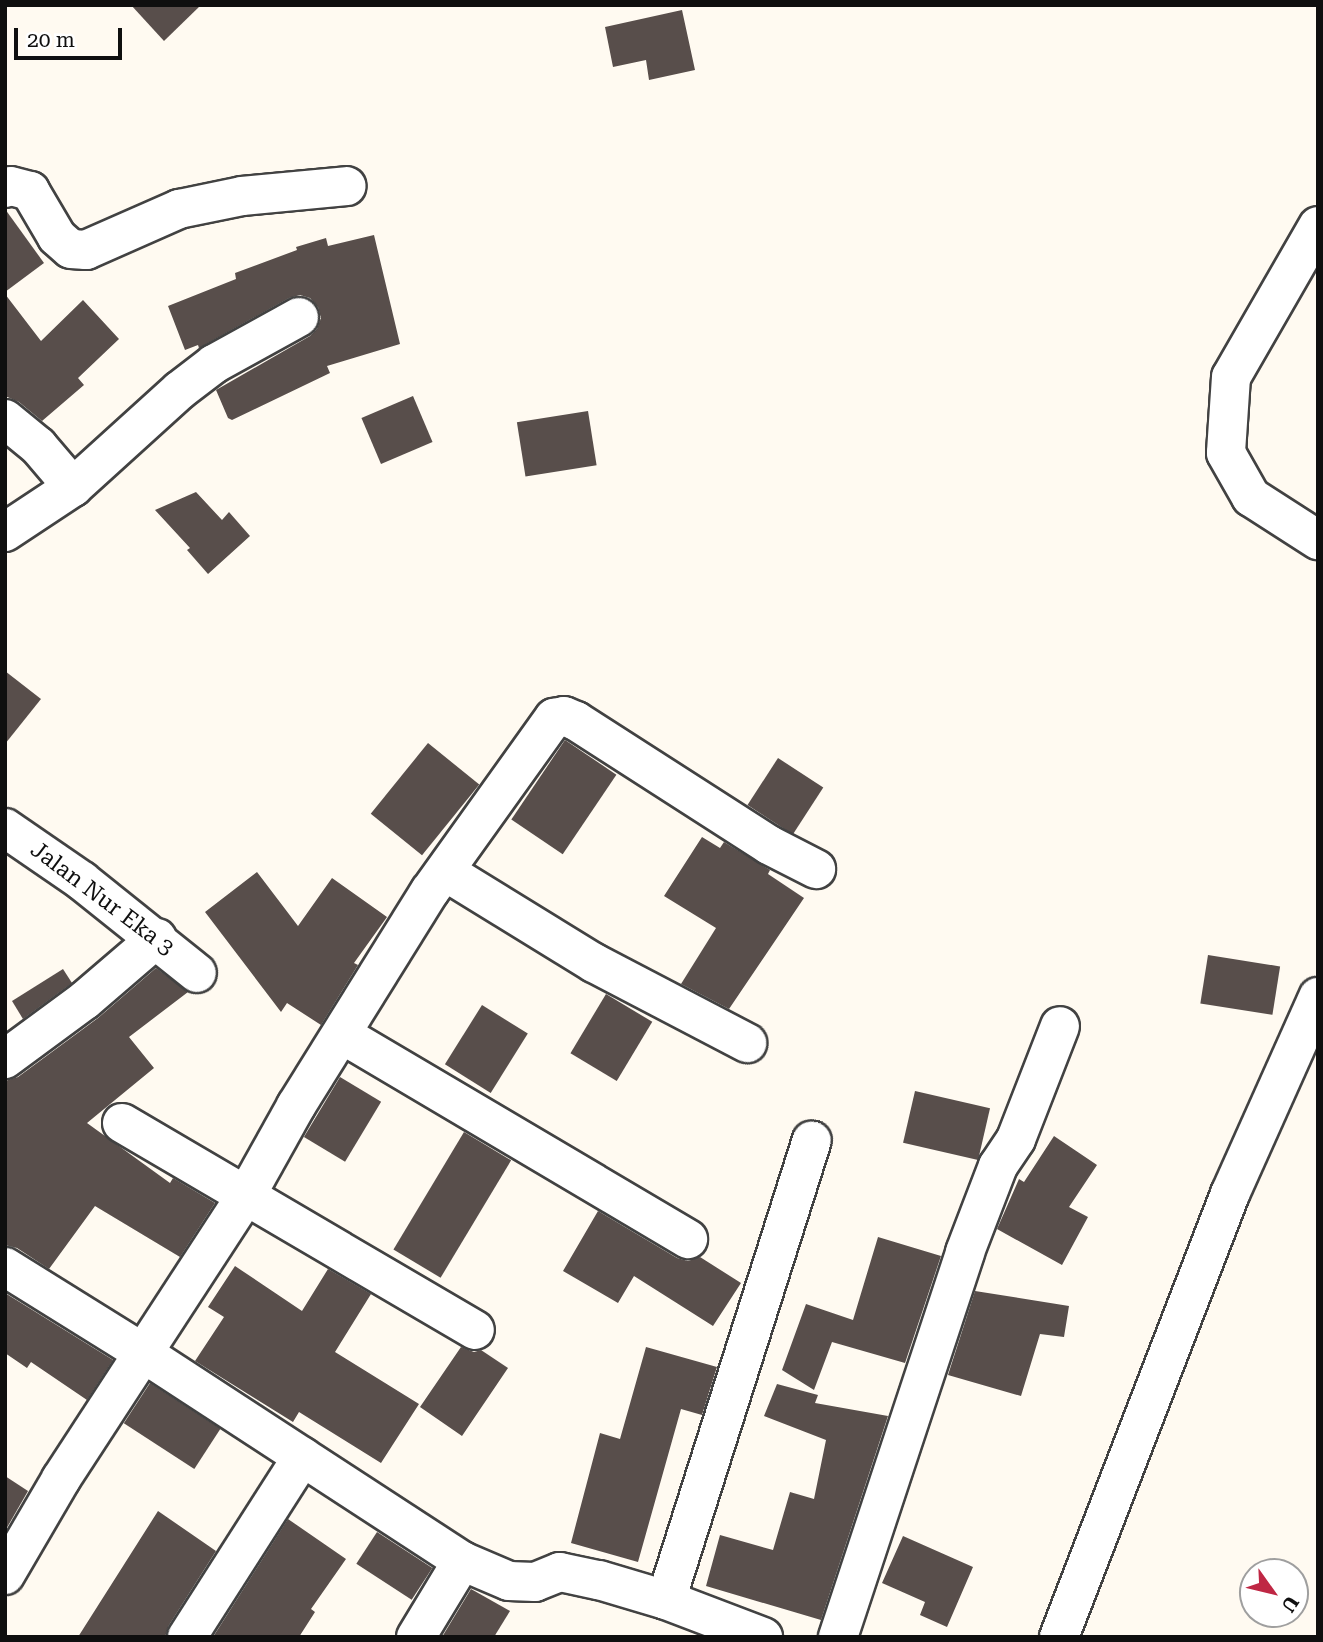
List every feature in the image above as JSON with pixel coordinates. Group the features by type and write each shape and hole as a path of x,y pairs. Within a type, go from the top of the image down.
{"street":[{"path":"5,188 11,186 30,191 57,237 71,249 86,250 179,209 242,197 347,187"},
{"path":"1318,226 1231,377 1226,453 1251,497 1318,540"},
{"path":"5,533 73,487 180,390 214,364 299,317"},
{"path":"5,419 38,446 73,487"},
{"path":"5,1575 61,1479 247,1195 296,1106 343,1035 430,891 446,872 471,830 554,718 564,716 769,845 816,869"},
{"name":"Jalan Nur Eka 3","path":"5,828 82,881 197,973"},
{"path":"446,872 594,963 747,1043"},
{"path":"5,1059 85,1000 157,939"},
{"path":"1059,1637 1230,1194 1318,997"},
{"path":"838,1637 965,1252 998,1166 1016,1139 1060,1026"},
{"path":"343,1035 688,1239"},
{"path":"122,1123 475,1330"},
{"path":"666,1600 812,1141"},
{"path":"5,1267 143,1353 462,1561 509,1581 534,1582 561,1572 666,1600 763,1637"},
{"path":"187,1637 302,1457"},
{"path":"416,1637 462,1561"}],"building":[{"path":"131,5 201,5 164,41"},
{"path":"682,10 695,70 649,80 646,60 613,67 605,27"},
{"path":"5,209 44,263 5,292"},
{"path":"374,235 400,344 327,366 330,373 232,420 228,418 216,390 310,336 317,329 321,318 318,307 310,298 300,295 289,298 199,348 198,345 185,350 168,306 236,279 235,273 297,250 296,247 326,238 328,246"},
{"path":"5,294 41,341 83,300 119,339 78,378 84,385 42,421 19,402 5,396"},
{"path":"413,396 433,442 381,464 361,418"},
{"path":"588,411 597,465 525,477 517,422"},
{"path":"196,492 222,520 229,512 250,536 208,574 187,550 190,548 155,510"},
{"path":"5,671 41,699 5,744"},
{"path":"565,740 616,775 563,854 511,820"},
{"path":"428,743 479,785 422,855 371,814"},
{"path":"778,758 823,787 793,834 748,805"},
{"path":"702,837 720,848 724,842 770,870 768,874 804,898 729,1009 681,984 716,928 664,896"},
{"path":"257,872 298,926 332,878 387,917 354,963 358,965 321,1025 287,1003 281,1012 205,912"},
{"path":"1208,955 1280,966 1272,1015 1200,1003"},
{"path":"156,968 188,992 129,1037 154,1068 87,1123 170,1183 173,1178 215,1203 180,1257 95,1206 49,1269 17,1248 5,1245 5,1081 18,1077 98,1018"},
{"path":"63,969 72,983 23,1019 12,1001"},
{"path":"606,994 652,1022 617,1081 570,1053"},
{"path":"482,1005 528,1034 491,1093 445,1064"},
{"path":"340,1077 381,1102 345,1162 304,1137"},
{"path":"915,1091 990,1108 978,1160 903,1143"},
{"path":"464,1132 511,1160 441,1278 393,1249"},
{"path":"1054,1136 1097,1165 1069,1207 1088,1217 1062,1265 997,1229 1019,1179 1024,1182"},
{"path":"598,1211 677,1258 688,1261 700,1257 741,1283 713,1326 634,1276 618,1303 563,1271"},
{"path":"878,1237 941,1256 905,1363 832,1342 814,1390 782,1370 806,1304 853,1320"},
{"path":"235,1266 302,1311 328,1269 371,1294 335,1352 419,1404 381,1463 299,1412 293,1422 195,1361 224,1317 208,1307"},
{"path":"975,1291 1069,1306 1064,1337 1040,1334 1021,1396 948,1375"},
{"path":"5,1293 113,1360 87,1400 31,1362 27,1368 5,1353"},
{"path":"461,1347 474,1352 481,1350 508,1368 462,1436 420,1407"},
{"path":"646,1347 717,1367 702,1415 681,1409 638,1562 571,1543 600,1433 620,1439"},
{"path":"150,1383 220,1429 194,1469 124,1423"},
{"path":"777,1384 818,1395 815,1403 888,1416 821,1620 706,1586 720,1535 773,1550 790,1492 814,1499 826,1440 764,1416"},
{"path":"5,1476 28,1491 5,1531"},
{"path":"158,1511 216,1551 169,1625 165,1637 78,1637"},
{"path":"288,1519 346,1559 311,1609 315,1612 299,1637 213,1637"},
{"path":"377,1532 432,1568 412,1600 356,1564"},
{"path":"903,1536 973,1567 947,1627 920,1615 925,1602 882,1583"},
{"path":"471,1589 510,1611 494,1637 442,1637"}]}
